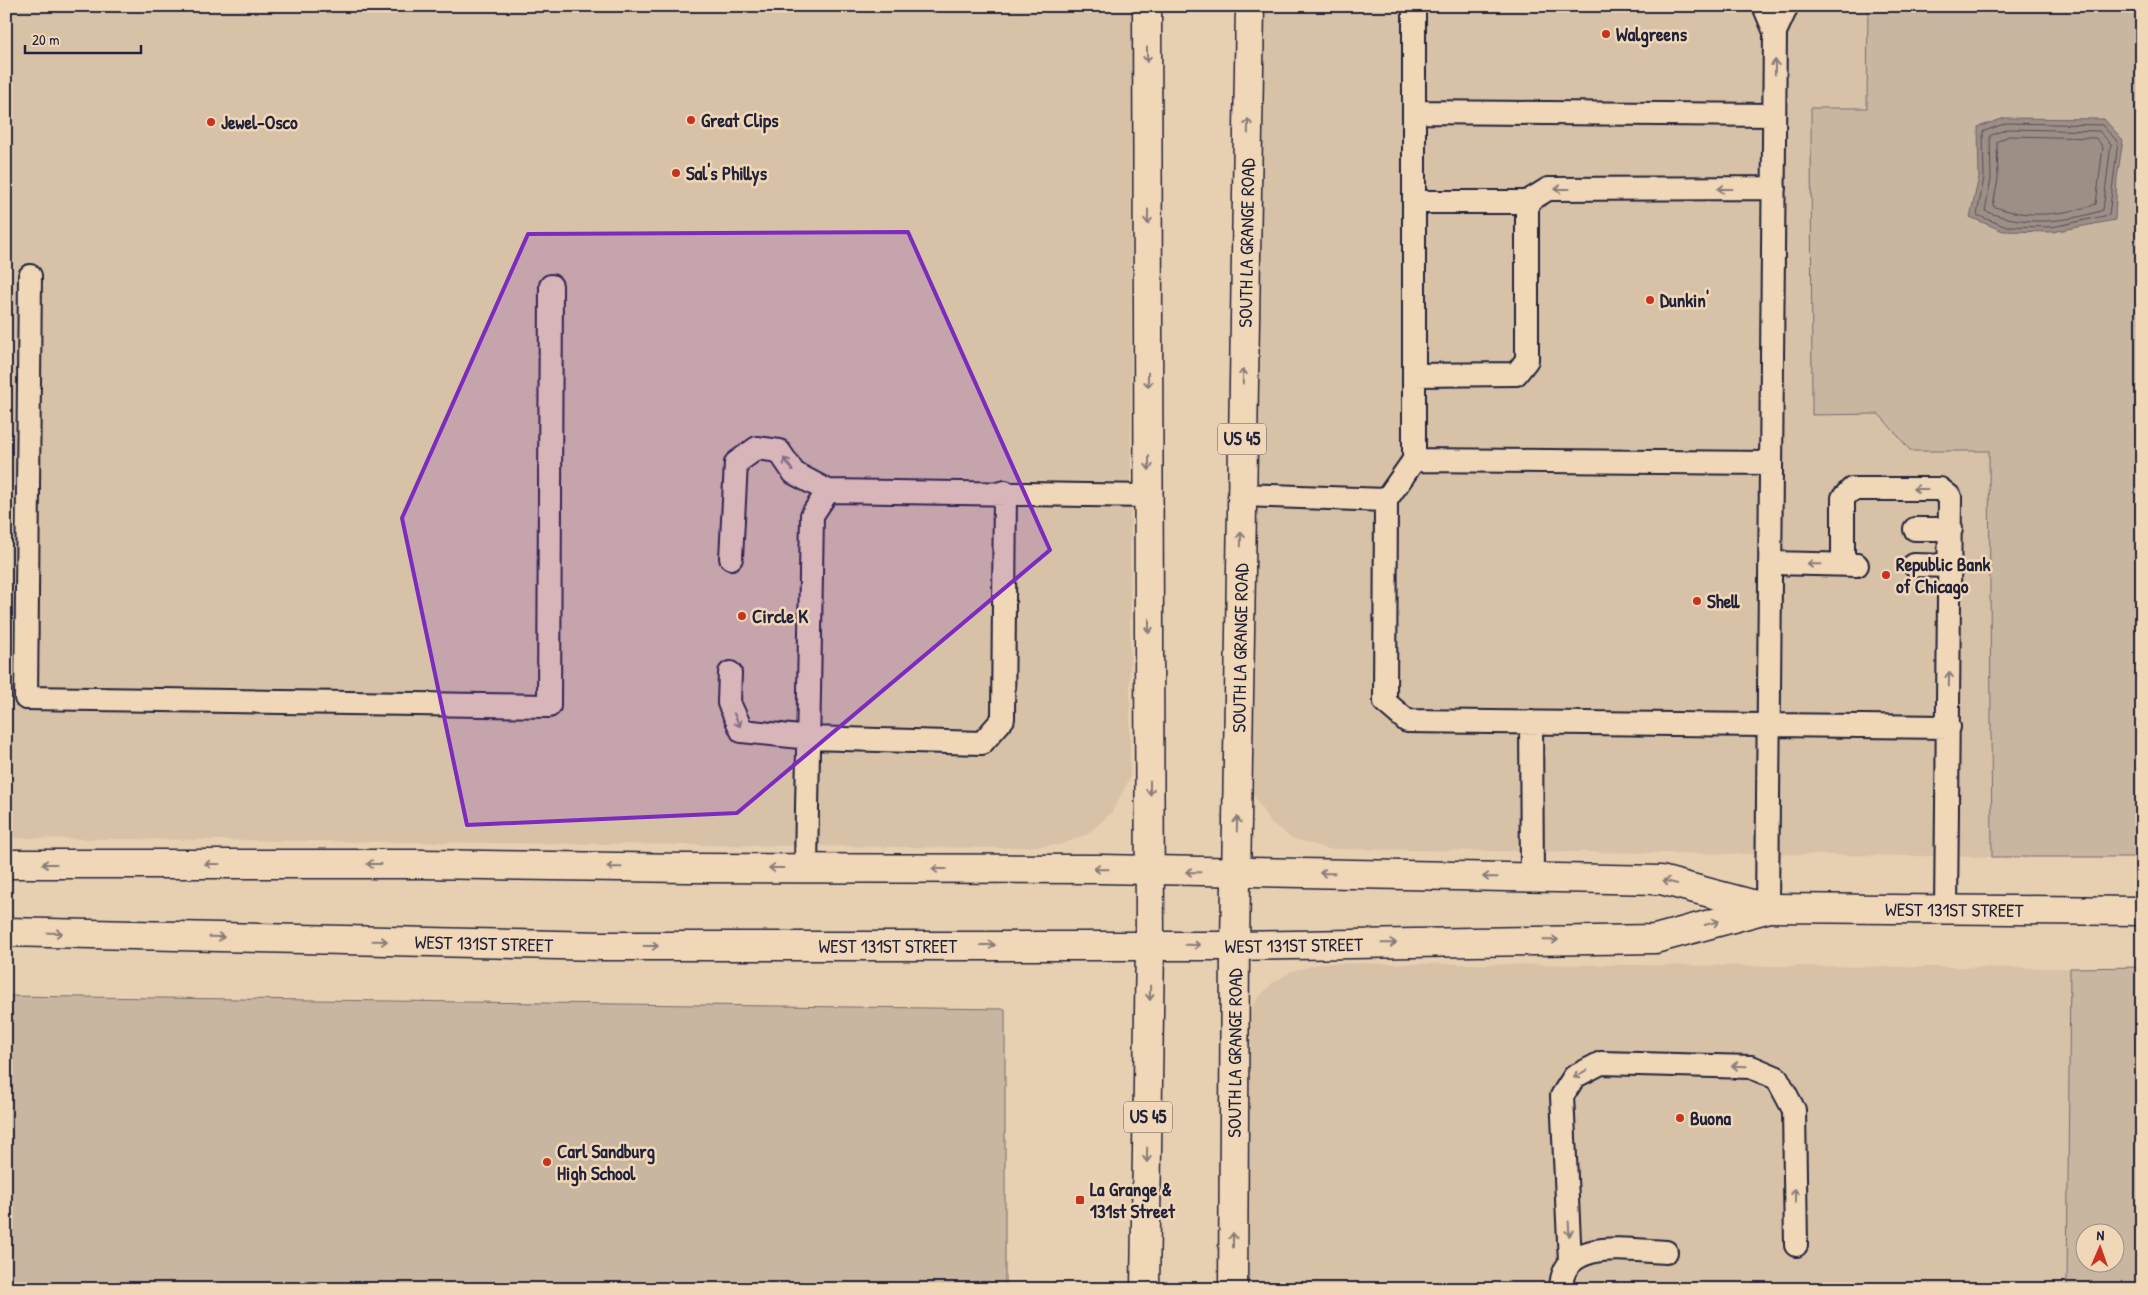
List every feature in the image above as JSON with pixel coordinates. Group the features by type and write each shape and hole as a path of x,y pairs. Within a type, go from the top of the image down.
{"main road":[{"name":"US 45","path":"1144,1289 1150,944 1147,6"},
{"name":"SOUTH LA GRANGE ROAD","path":"1232,1289 1241,495 1250,6"},
{"name":"WEST 131ST STREET","path":"6,864 423,864 1101,869 1661,880 1767,908 2142,911"},
{"name":"WEST 131ST STREET","path":"6,932 602,946 1150,944 1235,946 1655,939 1767,908"}],"lane":[{"path":"1414,6 1414,460 1386,500 1385,702 1407,721 1948,727"},
{"path":"1764,6 1775,32 1767,908"},
{"path":"1775,32 1787,6"},
{"path":"1414,112 1774,115"},
{"path":"1414,202 1527,202 1548,189 1774,188"},
{"path":"1414,375 1516,374 1527,360 1527,202"},
{"path":"30,276 26,698 549,706 550,286"},
{"path":"731,558 732,496 736,464 756,448 779,451 794,473 828,491 1005,492 1149,496"},
{"path":"1414,460 1771,464"},
{"path":"1770,563 1850,564 1850,528 1843,498 1852,489 1940,489 1950,498 1946,910"},
{"path":"806,868 810,738 812,515 828,491"},
{"path":"730,673 729,703 742,731 810,738 982,743 1003,719 1005,492"},
{"path":"1241,495 1386,500"},
{"path":"1915,528 1951,529"},
{"path":"1914,565 1950,566"},
{"path":"1531,722 1532,878"},
{"path":"1570,1261 1562,1096 1574,1077 1601,1063 1751,1067 1777,1078 1794,1110 1796,1245"},
{"path":"1561,1289 1564,1271 1570,1261 1581,1254 1594,1250 1666,1252"}],"highlighted area":[{"path":"908,232 1050,550 737,813 467,825 402,518 528,234"}],"shaded area":[{"path":"6,6 1132,6 1130,778 1112,812 1088,834 1060,845 999,848 6,838"},
{"path":"1253,6 1868,6 1867,108 1811,109 1813,415 1879,414 1911,451 1989,450 1992,857 1328,849 1291,838 1270,822 1252,793 1247,760"},
{"path":"1868,6 2142,6 2142,857 1992,857 1989,451 1911,451 1879,414 1812,415 1811,108 1867,108"},
{"path":"1323,963 2070,968 2067,1289 1241,1289 1244,1033 1253,1004 1271,984 1292,971"},
{"path":"2142,967 2142,1289 2067,1289 2070,968"},
{"name":"Carl Sandburg High School","path":"6,996 1005,1009 1005,1289 6,1289"}],"water":[{"path":"2005,118 2104,119 2123,140 2117,178 2115,220 2053,232 2003,231 1970,217 1979,177 1978,127"}],"place":[{"name":"Walgreens","path":"1606,34"},
{"name":"Great Clips","path":"691,120"},
{"name":"Jewel-Osco","path":"211,122"},
{"name":"Sal's Phillys","path":"676,173"},
{"name":"Dunkin'","path":"1650,300"},
{"name":"Republic Bank of Chicago","path":"1886,575"},
{"name":"Shell","path":"1697,601"},
{"name":"Circle K","path":"742,616"},
{"name":"Buona","path":"1680,1118"},
{"name":"Carl Sandburg High School","path":"547,1162"},
{"name":"La Grange & 131st Street","path":"1080,1200"}]}
